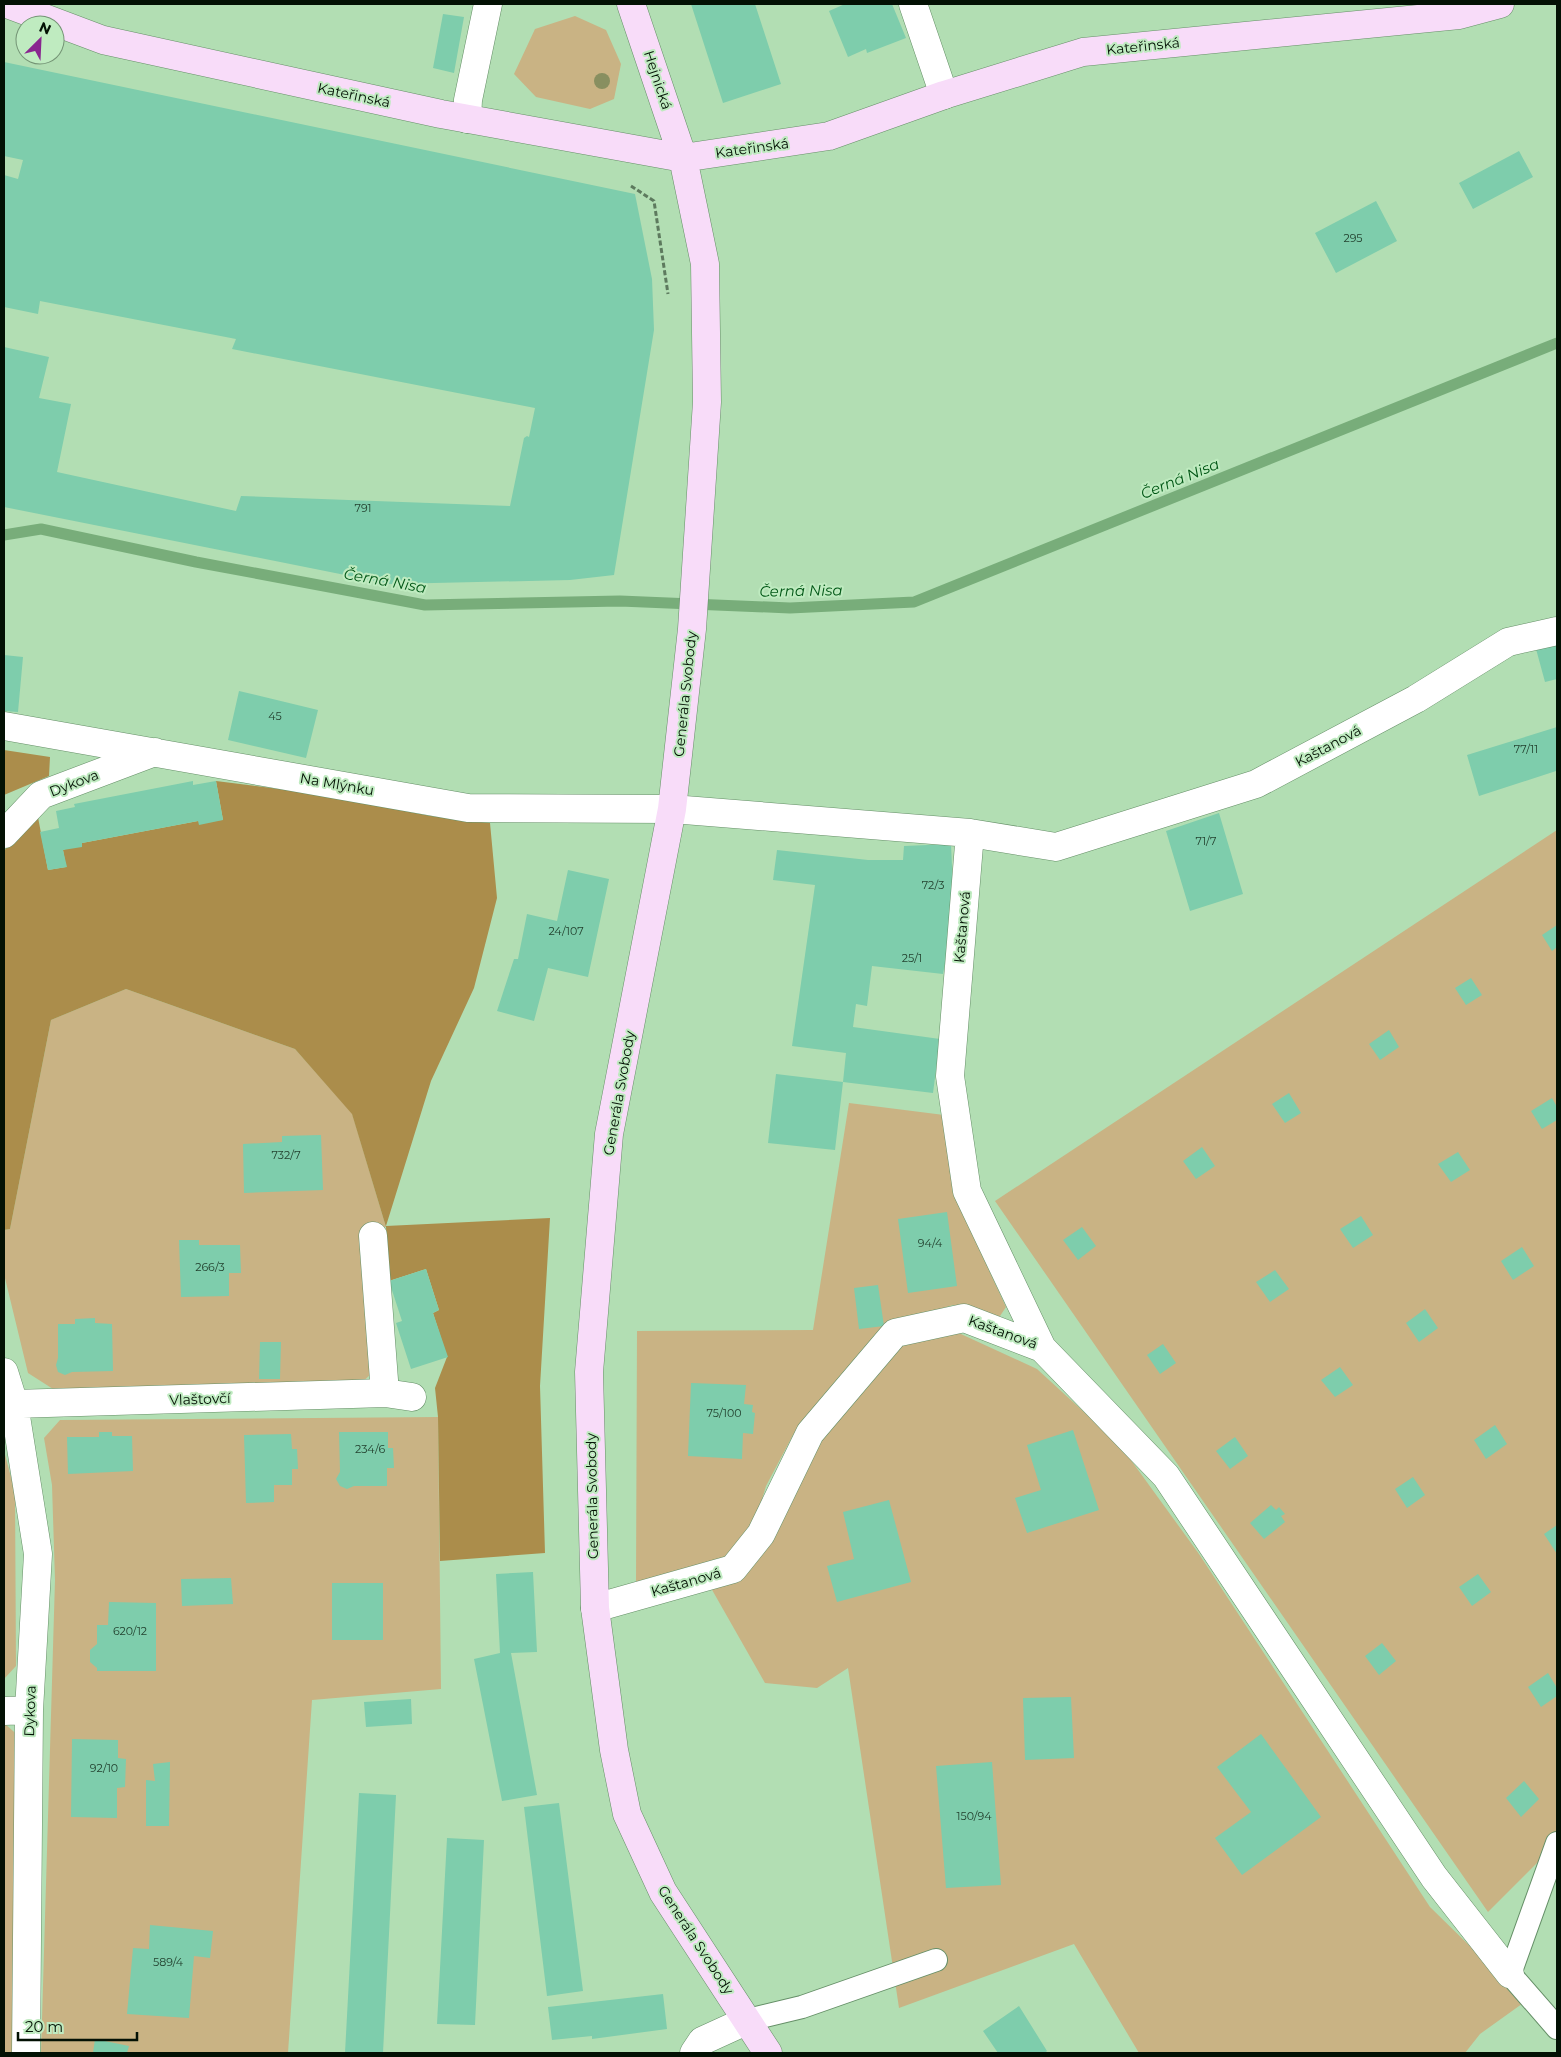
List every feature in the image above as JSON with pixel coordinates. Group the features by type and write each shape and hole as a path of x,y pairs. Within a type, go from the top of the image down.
{"main road":[{"name":"Kateřinská","path":"7,4 103,40 467,119 683,158 829,136 944,94 1083,52 1459,15 1500,4"},
{"name":"Hejnická","path":"631,4 655,69 683,158"},
{"name":"Generála Svobody","path":"683,158 704,264 706,402 692,629 672,809 609,1134 589,1372 595,1608 614,1750 627,1814 663,1892 768,2053"}],"street":[{"path":"467,119 468,100 488,4"},
{"path":"913,4 944,94"},
{"name":"Kaštanová","path":"672,809 970,833 1056,847 1256,784 1416,699 1508,642 1557,631"},
{"name":"Na Mlýnku","path":"4,726 468,808 672,809"},
{"name":"Dykova","path":"4,834 41,795 157,752"},
{"name":"Kaštanová","path":"970,833 950,1076 967,1191 1042,1348"},
{"path":"373,1236 385,1393"},
{"name":"Kaštanová","path":"595,1608 733,1569 761,1534 810,1433 895,1333 964,1318 1042,1348"},
{"path":"1042,1348 1166,1476 1434,1877 1510,1974"},
{"name":"Dykova","path":"4,1372 14,1404 38,1554 16,1710 26,2053"},
{"name":"Vlaštovčí","path":"14,1404 385,1393 412,1397"},
{"path":"694,2053 702,2041 748,2020"}],"lane":[{"path":"1557,1842 1510,1974 1557,2028"},
{"path":"748,2020 802,2007 936,1960"}],"path":[{"path":"625,181 654,201 664,256 669,304"}],"shaded area":[{"path":"575,16 606,30 621,64 614,99 590,109 536,97 514,74 535,29"},
{"path":"4,750 50,757 49,776 4,795"},
{"path":"216,781 310,793 431,816 490,823 497,898 474,988 431,1081 386,1226 550,1218 540,1386 545,1553 440,1561 438,1417 435,1388 447,1357 433,1313 439,1310 426,1269 389,1281 386,1227 352,1114 295,1049 126,989 51,1020 10,1229 4,1230 4,851 37,812 48,870 66,867 63,850 82,843 198,821 223,820"},
{"path":"1557,830 1557,1866 1540,1860 1488,1912 995,1201"},
{"path":"126,989 295,1049 352,1113 386,1227 361,1228 371,1374 358,1386 53,1389 28,1373 4,1274 4,1230 10,1229 51,1020"},
{"path":"849,1103 944,1115 953,1192 1006,1307 996,1322 953,1305 884,1326 856,1357 793,1435 766,1486 753,1529 728,1558 636,1584 637,1331 813,1330"},
{"path":"950,1329 1037,1369 1120,1445 1199,1554 1430,1907 1526,2001 1480,2034 1465,2053 1139,2053 1074,1944 899,2008 848,1668 817,1688 765,1683 711,1588 735,1577 766,1550 811,1449 896,1343"},
{"path":"438,1417 441,1689 312,1700 288,2053 41,2053 55,1580 52,1485 44,1438 60,1420"},
{"path":"4,1451 15,1492 16,1666 4,1679"},
{"path":"4,1723 22,1739 14,2053 4,2053"}],"building":[{"path":"691,4 755,4 781,84 723,103"},
{"path":"845,4 892,4 906,38 867,53 866,49 848,57 829,11"},
{"path":"443,14 464,17 454,73 433,68"},
{"path":"4,62 635,194 652,279 654,330 614,575 570,580 390,584 4,507 4,347 49,357 39,398 71,404 57,472 236,511 241,496 510,506 524,438 529,437 535,408 232,349 236,339 40,301 38,314 4,307 4,175 18,179 23,160 4,156"},
{"path":"1519,151 1533,177 1473,209 1459,183"},
{"path":"1376,201 1397,241 1336,273 1315,233"},
{"path":"1557,644 1557,679 1545,682 1536,649"},
{"path":"4,655 23,657 18,712 4,711"},
{"path":"239,691 318,710 306,758 228,740"},
{"path":"1557,727 1556,771 1479,796 1467,755"},
{"path":"193,781 193,785 216,781 223,820 199,825 198,821 82,843 82,847 63,850 67,867 48,870 40,832 59,828 56,811 75,807 74,804"},
{"path":"1219,813 1243,894 1190,911 1166,831"},
{"path":"951,844 955,936 950,937 943,974 872,966 867,1006 856,1004 853,1027 940,1039 933,1093 843,1082 846,1053 792,1046 815,885 773,880 777,850 868,860 903,860 904,846"},
{"path":"568,870 609,879 588,977 548,968 534,1021 497,1011 514,959 518,959 527,914 557,921"},
{"path":"1557,925 1557,947 1552,951 1542,935"},
{"path":"1471,978 1482,995 1466,1005 1455,988"},
{"path":"1389,1030 1399,1047 1380,1060 1369,1044"},
{"path":"776,1074 843,1082 835,1150 768,1143"},
{"path":"1289,1093 1301,1113 1285,1123 1272,1104"},
{"path":"1552,1098 1557,1107 1557,1120 1542,1129 1531,1111"},
{"path":"321,1135 323,1190 244,1193 243,1144 282,1142 282,1136"},
{"path":"1202,1147 1215,1166 1196,1179 1183,1161"},
{"path":"1458,1152 1470,1170 1451,1182 1438,1164"},
{"path":"947,1212 957,1286 908,1293 898,1219"},
{"path":"1361,1216 1373,1235 1353,1248 1340,1229"},
{"path":"1082,1227 1096,1246 1078,1260 1063,1240"},
{"path":"179,1240 199,1240 199,1245 240,1245 241,1273 229,1273 229,1296 181,1297"},
{"path":"1522,1247 1534,1266 1513,1280 1501,1261"},
{"path":"426,1269 439,1310 433,1313 448,1357 411,1369 396,1323 402,1321 389,1281"},
{"path":"1275,1270 1289,1289 1270,1302 1256,1282"},
{"path":"878,1285 884,1326 859,1329 854,1288"},
{"path":"1425,1309 1438,1328 1419,1342 1406,1323"},
{"path":"95,1318 95,1323 112,1324 113,1371 72,1372 65,1375 58,1372 56,1365 58,1358 58,1324 75,1324 75,1319"},
{"path":"260,1342 281,1342 280,1379 259,1379"},
{"path":"1163,1344 1176,1363 1160,1374 1147,1355"},
{"path":"1340,1367 1353,1385 1335,1397 1321,1380"},
{"path":"691,1383 746,1385 744,1404 753,1405 752,1412 755,1413 753,1434 743,1433 742,1459 688,1456"},
{"path":"1495,1425 1507,1444 1486,1459 1474,1440"},
{"path":"1073,1430 1099,1510 1027,1533 1015,1498 1041,1490 1027,1445"},
{"path":"99,1432 112,1432 112,1436 132,1436 133,1471 68,1474 67,1437 99,1437"},
{"path":"339,1432 388,1432 388,1448 393,1448 394,1468 387,1468 387,1486 354,1486 347,1489 340,1486 336,1479 340,1472"},
{"path":"291,1434 292,1449 297,1449 298,1469 292,1469 292,1485 274,1485 274,1502 246,1503 244,1435"},
{"path":"1235,1437 1248,1456 1230,1469 1216,1451"},
{"path":"1413,1477 1425,1495 1407,1508 1395,1489"},
{"path":"889,1500 911,1582 837,1602 827,1566 854,1559 843,1512"},
{"path":"1271,1505 1276,1510 1279,1507 1285,1514 1281,1516 1285,1522 1264,1539 1250,1523"},
{"path":"1557,1525 1557,1554 1544,1534"},
{"path":"533,1572 537,1652 511,1653 537,1795 502,1801 474,1659 500,1653 496,1574"},
{"path":"1478,1574 1491,1592 1472,1606 1459,1587"},
{"path":"231,1578 233,1604 182,1606 181,1579"},
{"path":"332,1583 383,1583 383,1640 332,1640"},
{"path":"109,1602 156,1603 156,1671 97,1671 97,1668 90,1662 90,1650 97,1644 97,1625 108,1625"},
{"path":"1382,1643 1396,1661 1379,1675 1365,1656"},
{"path":"1548,1673 1557,1688 1557,1696 1541,1707 1528,1687"},
{"path":"1071,1697 1074,1758 1025,1760 1023,1698"},
{"path":"411,1699 412,1724 366,1727 364,1702"},
{"path":"1261,1734 1321,1817 1242,1875 1215,1838 1251,1812 1217,1767"},
{"path":"72,1739 118,1740 118,1758 126,1759 125,1787 117,1788 117,1818 71,1817"},
{"path":"170,1762 169,1826 146,1826 146,1780 155,1781 153,1764"},
{"path":"992,1762 1001,1885 946,1888 936,1766"},
{"path":"1524,1781 1539,1799 1521,1817 1506,1798"},
{"path":"359,1793 396,1795 383,2053 345,2053"},
{"path":"559,1803 583,1991 547,1996 524,1807"},
{"path":"447,1838 484,1840 475,2025 437,2024"},
{"path":"150,1925 213,1931 210,1958 194,1956 189,2018 127,2014 133,1948 149,1949"},
{"path":"663,1994 667,2029 592,2039 592,2036 552,2040 548,2007"},
{"path":"1019,2006 1047,2051 1045,2053 998,2053 983,2031"},
{"path":"95,2039 129,2046 127,2053 93,2053"}],"waterway":[{"name":"Černá Nisa","path":"4,535 41,529 196,562 425,605 620,601 790,608 914,602 1557,343"}]}
